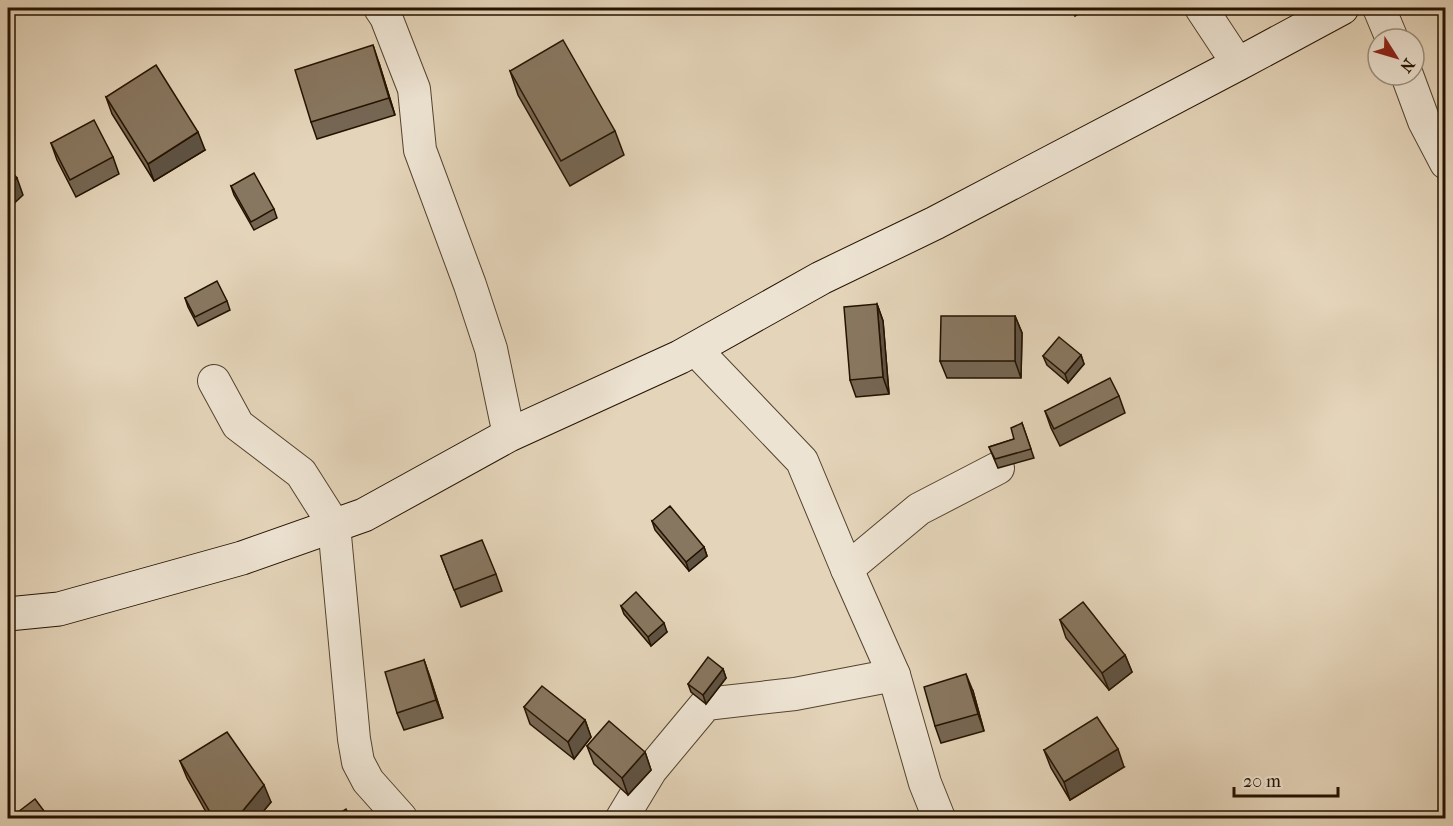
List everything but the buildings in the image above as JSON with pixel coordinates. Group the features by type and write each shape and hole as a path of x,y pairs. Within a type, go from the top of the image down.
{"main road":[{"path":"8,614 59,609 242,558 364,515 509,435 695,349 821,278 935,223 1342,8"}],"street":[{"path":"380,8 386,17 414,89 420,150 470,285 490,349 509,435"},
{"path":"1202,8 1238,64"},
{"path":"1379,8 1387,27"},
{"path":"1411,87 1424,121 1446,163"},
{"path":"695,349 802,460 894,675 925,783 939,819"},
{"path":"214,381 238,425 302,473 334,525 358,762 368,781 401,819"},
{"path":"847,569 919,509 998,468"},
{"path":"622,819 651,770 706,704 795,694 894,675"}]}
